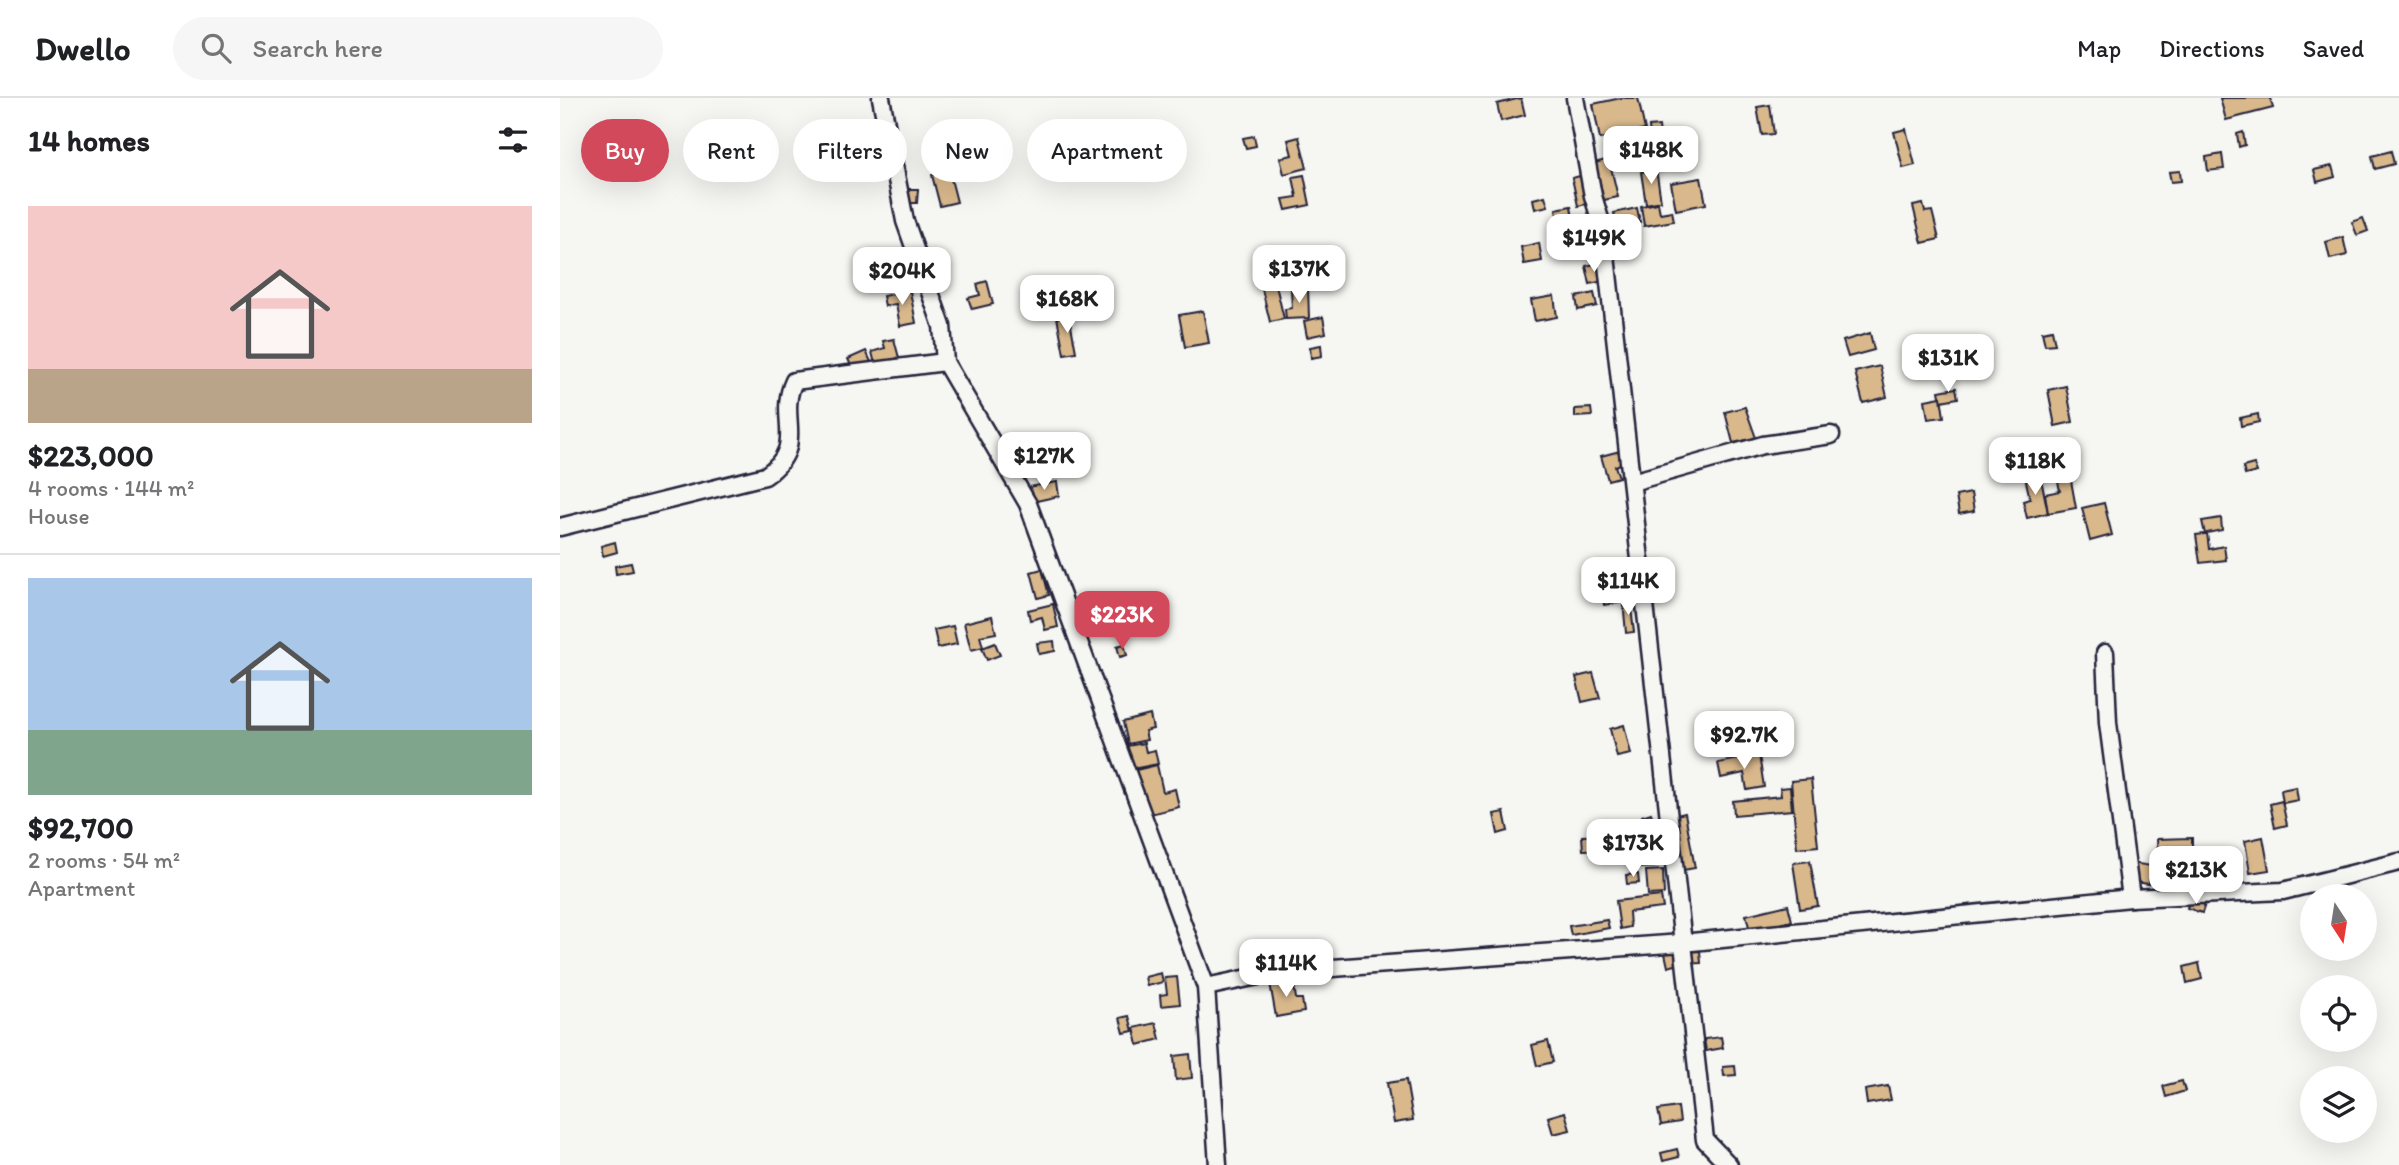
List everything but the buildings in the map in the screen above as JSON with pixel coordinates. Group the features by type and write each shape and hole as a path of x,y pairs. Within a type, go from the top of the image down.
{"street":[{"path":"881,98 905,221 942,326 945,362 1028,504 1206,987 1219,1165"},
{"path":"1576,98 1593,196 1603,229 1705,1140 1729,1165"},
{"path":"560,527 765,476 782,464 789,446 790,421 786,398 794,381 945,362"},
{"path":"1632,482 1763,444 1830,435"},
{"path":"2105,653 2108,723 2131,898"},
{"path":"1206,987 1277,972 1682,943 2131,898 2283,891 2399,862"}]}
